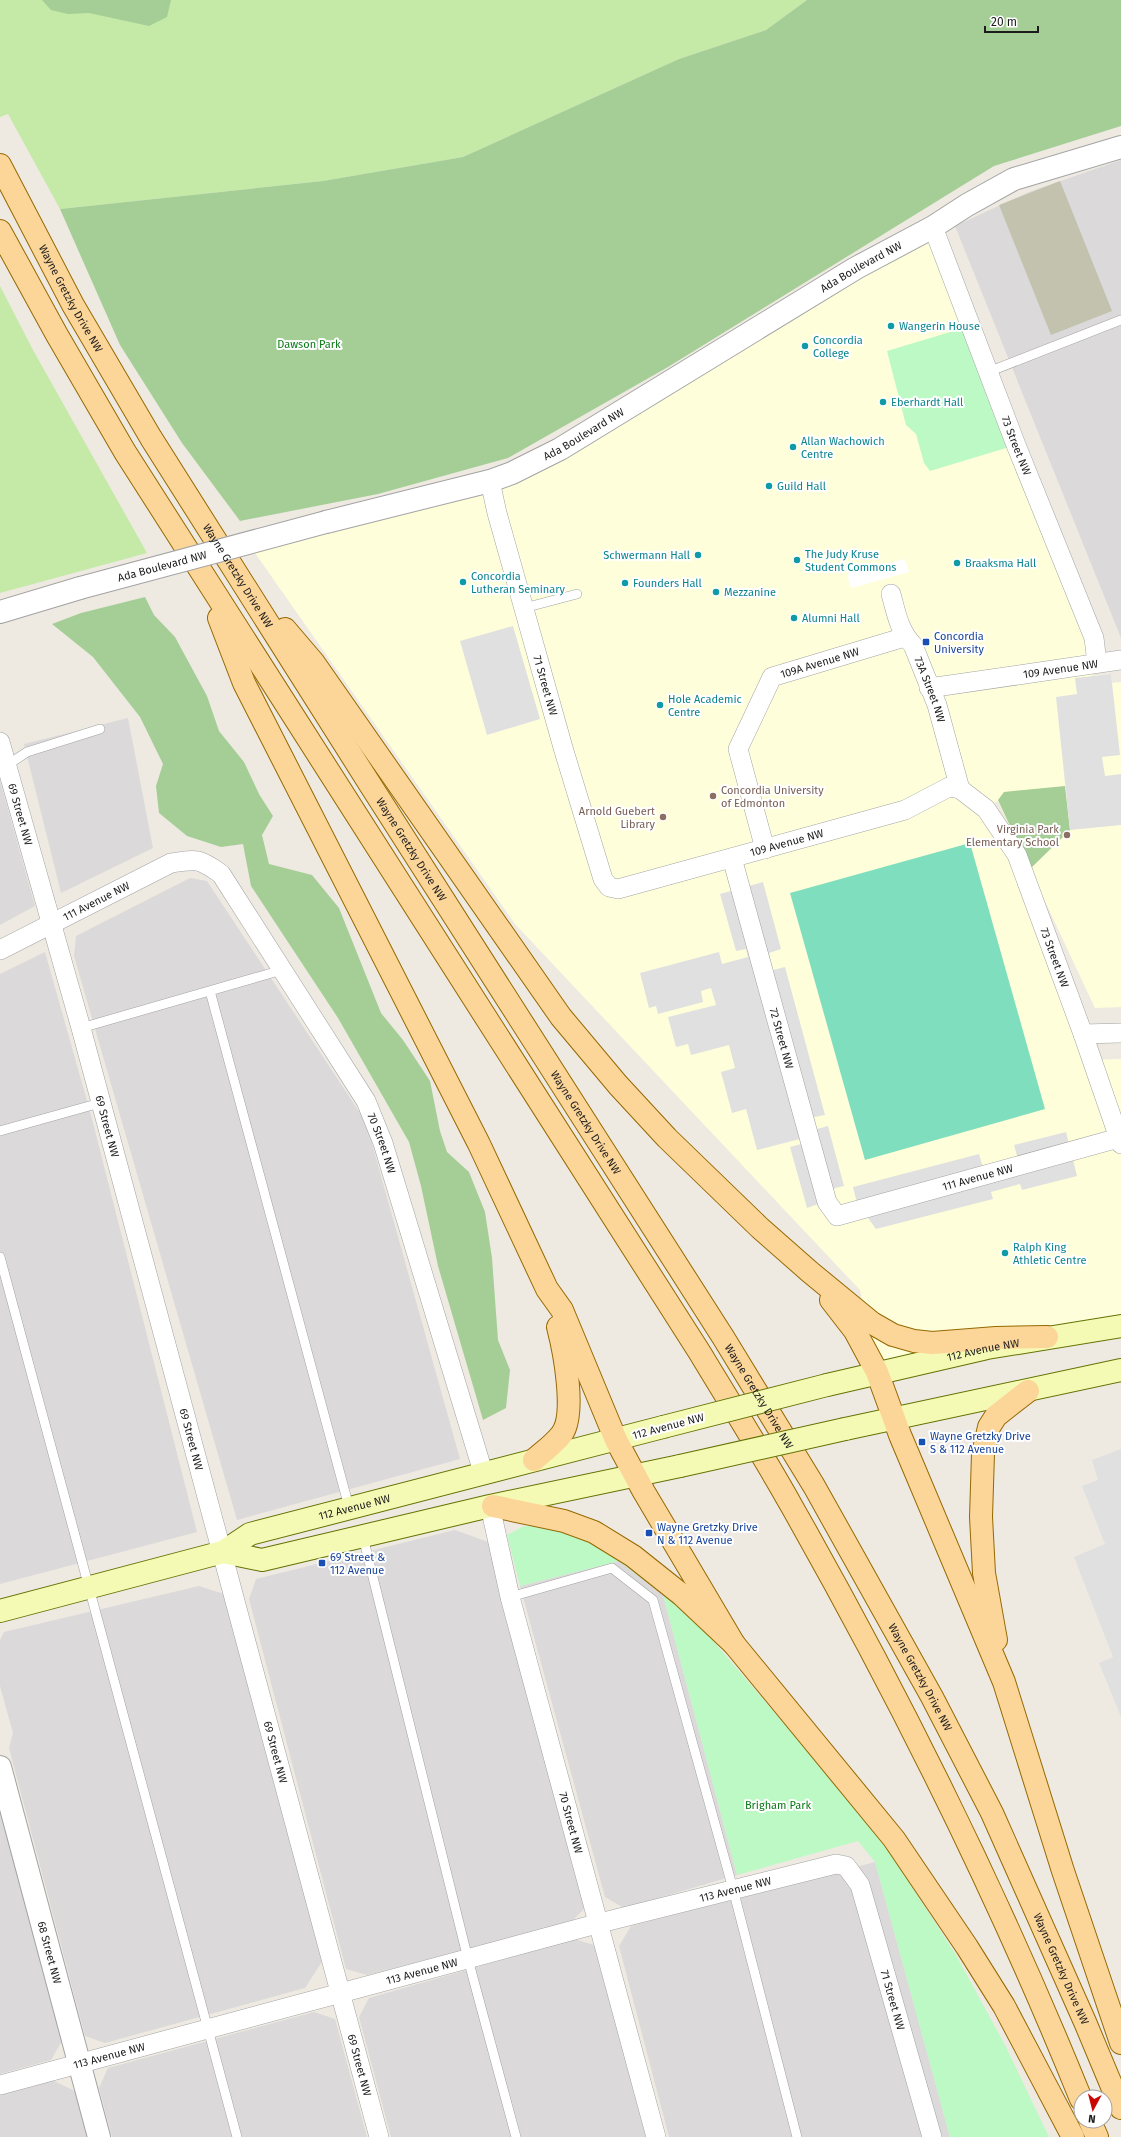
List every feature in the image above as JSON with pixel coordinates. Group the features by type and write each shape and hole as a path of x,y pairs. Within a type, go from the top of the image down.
{"main road":[{"name":"Wayne Gretzky Drive NW","path":"0,165 92,338 151,438 723,1337 814,1486 932,1697 992,1813 1069,1986 1121,2108"},
{"path":"0,231 87,388 202,574 700,1353 790,1503 899,1704 961,1828 1013,1939 1077,2089"},
{"path":"231,563 314,663 561,1017 618,1085 667,1138 810,1272 872,1323 893,1335 914,1341 932,1343 996,1338 1047,1337"},
{"path":"202,574 244,683 479,1144 548,1289 562,1310 616,1440 734,1644"},
{"path":"810,1272 855,1331 877,1372 894,1417 1004,1682 1063,1871 1121,2043"},
{"path":"534,1460 562,1434 568,1412 567,1369 548,1289"},
{"name":"112 Avenue NW","path":"0,1611 222,1552 250,1534 483,1472 616,1440 877,1372 987,1348 1121,1326"},
{"name":"112 Avenue NW","path":"222,1552 262,1560 492,1506 636,1476 894,1417 1028,1391 1121,1370"},
{"path":"1004,1682 984,1573 981,1517 983,1454 989,1427 996,1416 1028,1391"},
{"path":"492,1506 564,1521 594,1532 633,1556 682,1595 734,1644 894,1839 968,1947 1004,2006 1073,2137"}],"street":[{"name":"Ada Boulevard NW","path":"0,612 80,588 326,522 490,481 512,473 560,449 856,268 933,227 967,205 1014,179 1121,147"},
{"name":"73 Street NW","path":"933,227 988,372 1094,638 1097,663"},
{"name":"71 Street NW","path":"490,481 524,608 603,880 609,887"},
{"name":"73A Street NW","path":"891,594 905,637 913,645 937,705 960,789"},
{"name":"109A Avenue NW","path":"765,849 738,749 772,677 905,637"},
{"name":"109 Avenue NW","path":"929,688 1121,660"},
{"name":"69 Street NW","path":"0,742 3,768 52,923 81,1028 379,2137"},
{"name":"109 Avenue NW","path":"609,887 618,888 905,810 949,787 960,789"},
{"name":"73 Street NW","path":"960,789 986,809 1017,855 1083,1034 1120,1141"},
{"name":"72 Street NW","path":"732,858 827,1202 837,1216"},
{"name":"111 Avenue NW","path":"0,950 171,863 194,859"},
{"name":"70 Street NW","path":"194,859 206,863 221,874 369,1108 383,1143 483,1472"},
{"path":"1083,1034 1121,1033"},
{"name":"111 Avenue NW","path":"837,1216 876,1207 1120,1141"},
{"name":"70 Street NW","path":"492,1506 510,1597 600,1923 656,2137"},
{"name":"68 Street NW","path":"0,1767 99,2137"},
{"name":"113 Avenue NW","path":"0,2085 600,1923 836,1864 846,1866"},
{"name":"71 Street NW","path":"846,1866 860,1885 932,2137"}],"lane":[{"path":"988,372 1121,320"},
{"path":"524,608 577,594"},
{"path":"3,768 27,752 100,729"},
{"path":"81,1028 282,970"},
{"path":"210,991 349,1507"},
{"path":"0,1131 100,1103"},
{"path":"0,1257 237,2137"},
{"path":"363,1537 468,1959 516,2137"},
{"path":"510,1597 612,1568 653,1600 733,1889 797,2137"}],"shaded area":[{"path":"1121,160 1121,638 955,226 1029,192"},
{"path":"1060,181 1112,311 1051,335 999,205"},
{"name":"Concordia University of Edmonton","path":"933,227 1097,663 1092,676 1111,674 1112,683 1121,682 1121,1007 1095,1008 998,801 986,809 1017,855 1092,1060 1121,1059 1121,1326 877,1372 860,1290 515,924 248,543 490,481"},
{"path":"513,626 540,719 487,735 460,641"},
{"path":"1111,674 1120,755 1102,757 1105,776 1121,774 1121,825 1070,830 1056,697 1077,694 1075,678"},
{"path":"128,718 153,848 61,893 24,744"},
{"path":"0,781 35,906 0,925"},
{"path":"190,878 207,881 366,1122 460,1459 237,1520 74,956 76,936"},
{"path":"763,882 781,949 769,953 773,970 785,967 825,1115 814,1117 817,1129 828,1126 844,1186 835,1188 821,1203 807,1208 790,1147 801,1144 800,1139 757,1150 746,1109 732,1113 721,1072 735,1068 729,1045 691,1055 688,1044 676,1047 668,1017 716,1005 711,988 701,991 703,1002 658,1014 656,1006 649,1008 640,973 719,952 722,964 748,957 746,949 736,951 720,894"},
{"path":"45,952 91,1115 197,1532 0,1584 0,974"},
{"path":"1066,1132 1077,1176 1022,1190 1020,1184 991,1192 993,1199 876,1229 857,1203 853,1187 979,1154 983,1168 1018,1159 1014,1145"},
{"path":"1121,1449 1121,1717 1099,1663 1113,1657 1074,1557 1105,1544 1082,1486 1098,1480 1092,1460"},
{"path":"455,1530 488,1542 585,1908 570,1923 367,1975 346,1969 249,1599 256,1579"},
{"path":"619,1561 663,1595 737,1875 624,1908 605,1897 520,1586"},
{"path":"199,1586 224,1594 323,1960 305,1988 105,2043 85,2036 9,1748 13,1733 0,1686 0,1640 4,1632"},
{"path":"0,1811 63,2039 51,2060 0,2074"},
{"path":"875,1862 950,2137 669,2137 619,1946 631,1926"},
{"path":"574,1939 594,1945 646,2137 391,2137 359,2017 369,1998"},
{"path":"314,2012 335,2019 367,2137 112,2137 99,2088 108,2068"},
{"path":"52,2080 77,2092 89,2137 0,2137 0,2094"}],"green space":[{"path":"0,0 807,0 766,30 679,59 463,157 323,181 60,209 8,114 0,117"},
{"path":"42,0 171,0 167,17 149,26 89,13 68,14 51,10"},
{"name":"Dawson Park","path":"807,0 1121,0 1121,126 994,166 668,367 508,458 378,494 240,521 182,443 120,345 60,209 323,181 463,157 679,59 766,30"},
{"path":"0,286 33,350 147,553 0,593"},
{"path":"970,326 1016,445 930,471 924,463 916,434 906,425 887,351"},
{"path":"145,597 154,615 175,637 207,696 219,731 244,762 259,794 273,816 262,835 269,864 312,875 339,908 381,1013 403,1040 430,1081 440,1131 447,1152 469,1172 485,1212 492,1258 498,1340 510,1370 506,1408 483,1420 438,1266 421,1186 409,1142 338,1018 251,886 243,844 221,847 187,836 159,813 156,786 163,764 140,717 93,657 52,624 81,613"},
{"path":"1065,786 1070,830 1030,869 998,800 1004,792"},
{"path":"970,843 1045,1109 865,1160 790,893"},
{"name":"Brigham Park","path":"524,1526 540,1527 593,1539 685,1608 875,1830 956,1955 1006,2047 1049,2137 950,2137 875,1862 858,1841 737,1875 663,1595 619,1561 520,1586 507,1535"}],"pier":[{"path":"905,559 909,572 851,588 847,574"}],"place":[{"name":"Wangerin House","path":"891,326"},
{"name":"Concordia College","path":"805,346"},
{"name":"Eberhardt Hall","path":"883,402"},
{"name":"Allan Wachowich Centre","path":"793,447"},
{"name":"Guild Hall","path":"769,486"},
{"name":"Schwermann Hall","path":"698,555"},
{"name":"The Judy Kruse Student Commons","path":"797,560"},
{"name":"Braaksma Hall","path":"957,563"},
{"name":"Concordia Lutheran Seminary","path":"463,582"},
{"name":"Founders Hall","path":"625,583"},
{"name":"Mezzanine","path":"716,592"},
{"name":"Alumni Hall","path":"794,618"},
{"name":"Concordia University","path":"926,642"},
{"name":"Hole Academic Centre","path":"660,705"},
{"name":"Concordia University of Edmonton","path":"713,796"},
{"name":"Arnold Guebert Library","path":"663,817"},
{"name":"Virginia Park Elementary School","path":"1067,835"},
{"name":"Ralph King Athletic Centre","path":"1005,1253"},
{"name":"Wayne Gretzky Drive S & 112 Avenue","path":"922,1442"},
{"name":"Wayne Gretzky Drive N & 112 Avenue","path":"649,1533"},
{"name":"69 Street & 112 Avenue","path":"322,1563"}]}
